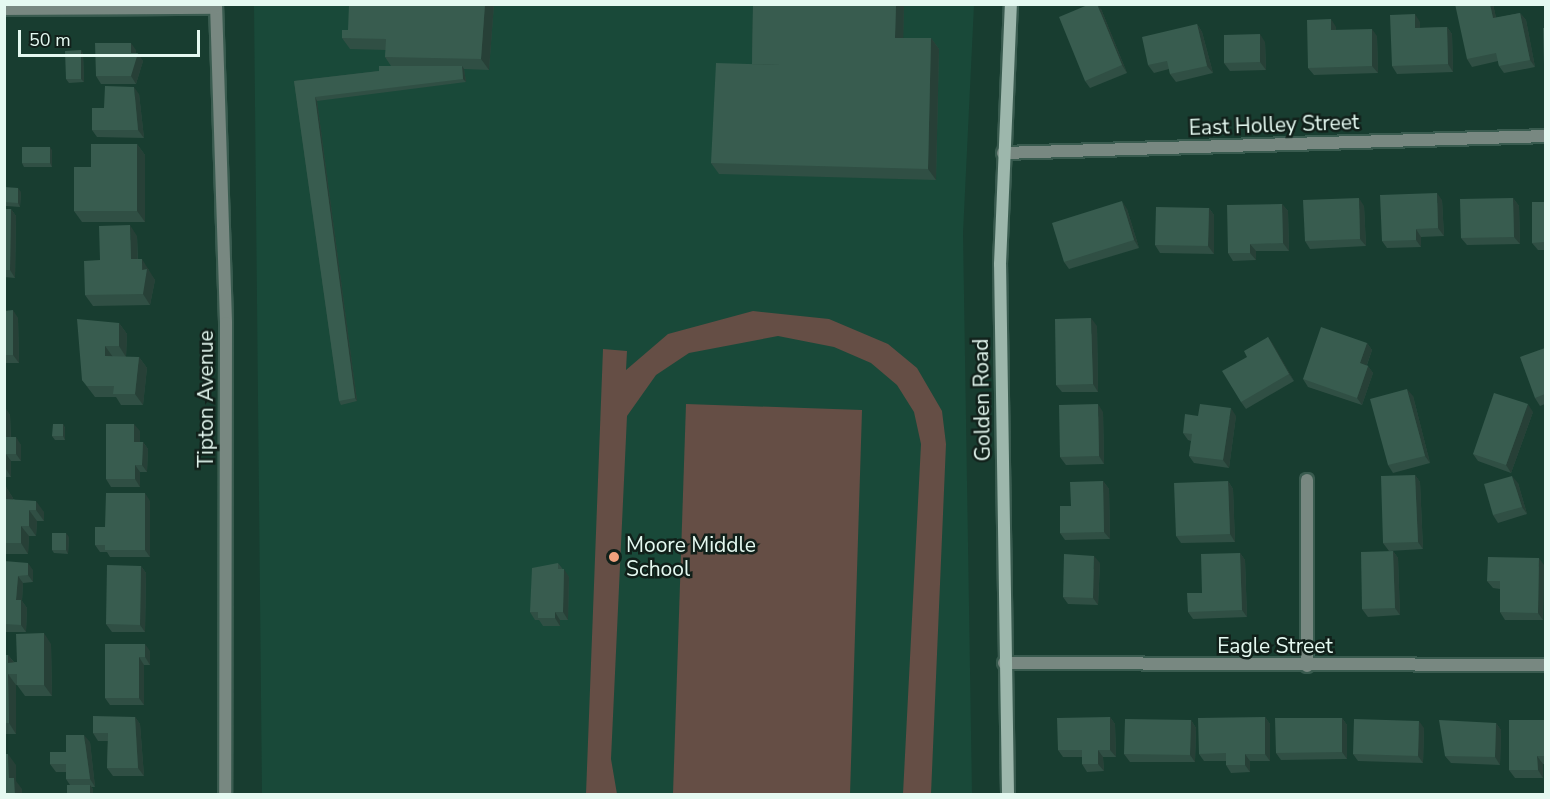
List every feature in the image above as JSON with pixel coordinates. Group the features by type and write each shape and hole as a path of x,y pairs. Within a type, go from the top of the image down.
{"street":[{"name":"Golden Road","path":"1008,795 1004,663 1003,153 1011,4"},
{"path":"4,9 216,6"},
{"name":"Tipton Avenue","path":"216,6 226,323 225,795"},
{"name":"East Holley Street","path":"1003,153 1545,136"},
{"path":"1307,480 1307,666"},
{"name":"Eagle Street","path":"1004,663 1307,666 1545,665"}],"shaded area":[{"name":"Moore Middle School","path":"254,5 974,5 963,233 972,794 262,794"},
{"path":"753,311 829,319 888,344 917,368 942,411 946,444 931,794 903,794 921,444 914,412 897,385 871,363 834,347 778,336 689,353 656,375 627,416 611,759 617,794 586,794 603,349 627,351 626,370 668,334"},
{"path":"686,404 862,410 850,794 673,794"}],"building":[{"path":"349,4 485,4 481,59 385,57 386,39 342,38 342,30 348,30"},
{"path":"753,4 780,4 780,65 752,64"},
{"path":"780,4 896,4 895,38 931,38 928,169 711,163 716,63 780,65"},
{"path":"1090,4 1097,4 1122,65 1085,81 1059,17"},
{"path":"1455,4 1490,4 1493,18 1520,13 1530,60 1499,66 1496,53 1467,59"},
{"path":"1415,14 1415,28 1447,27 1448,64 1392,66 1390,15"},
{"path":"1331,19 1331,30 1372,29 1372,66 1308,68 1307,20"},
{"path":"1197,24 1207,66 1170,74 1167,61 1148,65 1142,37"},
{"path":"1543,28 1545,28 1545,65 1544,65"},
{"path":"1260,34 1260,62 1224,63 1224,35"},
{"path":"95,43 131,43 131,53 138,53 131,76 96,76"},
{"path":"81,50 81,79 66,79 65,51"},
{"path":"379,66 462,66 463,79 315,97 355,398 339,401 294,81 379,71"},
{"path":"105,86 134,87 138,130 92,130 92,108 104,108"},
{"path":"91,144 137,144 137,211 74,211 74,167 91,167"},
{"path":"22,147 50,147 50,163 22,163"},
{"path":"4,187 18,188 18,203 4,202"},
{"path":"1437,193 1438,228 1416,229 1416,240 1382,241 1380,195"},
{"path":"1359,198 1360,239 1305,241 1303,200"},
{"path":"1513,198 1514,237 1461,238 1460,199"},
{"path":"1122,201 1134,240 1064,262 1052,223"},
{"path":"1532,202 1545,202 1545,242 1532,243"},
{"path":"1282,204 1283,243 1250,244 1250,253 1228,253 1227,205"},
{"path":"1156,207 1209,208 1208,246 1155,245"},
{"path":"4,209 11,209 10,270 4,270"},
{"path":"130,225 131,259 142,259 142,270 147,269 143,294 85,295 84,261 100,260 99,226"},
{"path":"13,310 13,355 4,355 4,311"},
{"path":"1091,318 1093,384 1056,385 1055,319"},
{"path":"77,319 119,323 119,346 105,346 105,356 139,357 135,394 113,394 114,386 87,386 82,380"},
{"path":"1321,327 1367,343 1360,363 1368,366 1357,398 1303,379"},
{"path":"1268,337 1289,374 1241,402 1222,371 1247,357 1244,351"},
{"path":"1545,348 1545,394 1535,398 1520,357"},
{"path":"1407,389 1425,456 1388,465 1370,399"},
{"path":"1494,393 1528,404 1506,465 1473,454"},
{"path":"1098,404 1099,456 1060,457 1059,405"},
{"path":"1200,404 1231,408 1223,460 1189,456 1192,434 1183,433 1185,414 1198,416"},
{"path":"4,407 6,437 16,437 16,454 6,454 6,469 4,469"},
{"path":"53,424 63,424 63,436 52,436"},
{"path":"106,424 134,424 134,442 143,442 142,465 135,465 135,479 106,479"},
{"path":"1415,475 1418,542 1383,543 1381,476"},
{"path":"1512,476 1522,507 1493,515 1484,484"},
{"path":"1103,481 1104,532 1060,533 1060,506 1071,506 1070,482"},
{"path":"1228,481 1230,534 1176,536 1174,483"},
{"path":"4,487 6,487 6,499 36,501 36,510 29,510 29,526 21,526 21,543 4,543"},
{"path":"106,493 145,493 145,550 105,550 105,545 95,545 95,527 105,527"},
{"path":"52,533 66,533 66,550 52,550"},
{"path":"1393,551 1395,608 1362,609 1361,552"},
{"path":"1240,553 1242,610 1188,612 1187,593 1202,593 1201,554"},
{"path":"1064,554 1094,556 1093,598 1063,597"},
{"path":"1488,557 1539,558 1538,613 1500,612 1500,581 1487,581"},
{"path":"4,561 28,563 28,575 18,576 16,600 21,600 21,625 4,624"},
{"path":"558,563 558,569 564,569 563,612 555,612 555,618 538,618 538,612 530,612 532,568"},
{"path":"107,565 141,566 140,625 106,624"},
{"path":"44,633 44,685 17,685 17,674 8,674 9,723 4,723 4,655 8,655 8,663 17,662 16,634"},
{"path":"105,644 145,644 145,657 139,657 139,698 105,698"},
{"path":"93,716 135,717 138,768 107,768 108,733 93,733"},
{"path":"1110,717 1110,750 1098,750 1098,764 1082,764 1082,750 1058,750 1057,718"},
{"path":"1265,717 1265,754 1245,754 1245,765 1226,765 1226,753 1199,754 1198,718"},
{"path":"1275,718 1342,718 1342,752 1276,753"},
{"path":"1125,719 1191,720 1190,755 1124,754"},
{"path":"1354,719 1419,721 1418,756 1353,754"},
{"path":"1439,720 1496,723 1495,757 1445,756"},
{"path":"1509,720 1545,720 1545,756 1537,756 1538,770 1509,770"},
{"path":"66,735 84,735 90,779 66,779 66,764 50,764 50,752 66,752"},
{"path":"4,754 8,754 9,778 14,778 15,795 4,795"},
{"path":"67,785 90,785 90,795 67,795"}],"place":[{"name":"Moore Middle School","path":"614,557"}]}
